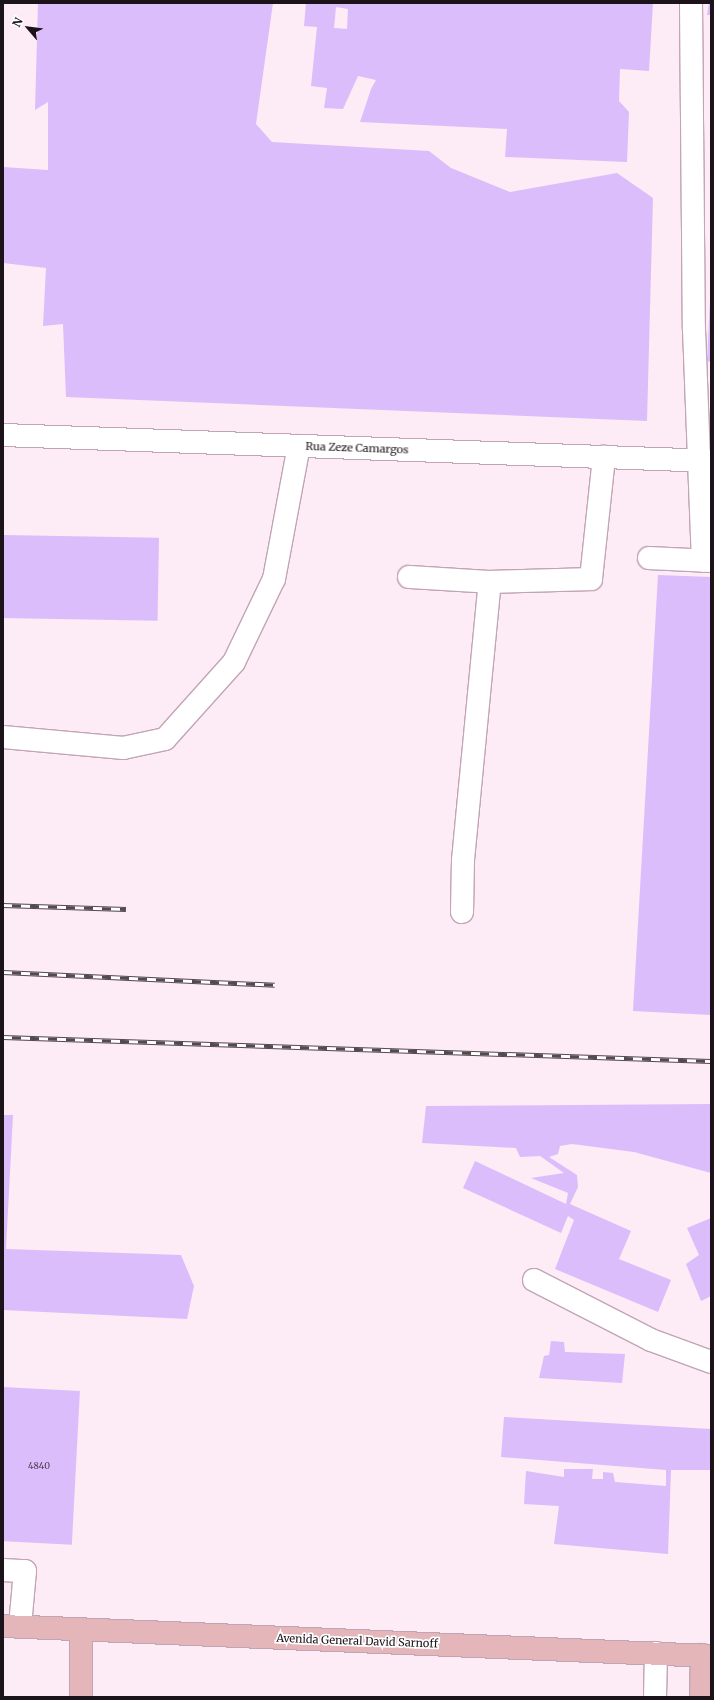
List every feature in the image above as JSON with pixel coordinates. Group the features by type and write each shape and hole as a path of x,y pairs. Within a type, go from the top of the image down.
{"main road":[{"name":"Avenida General David Sarnoff","path":"11,1626 707,1655"},
{"path":"81,1629 81,1697"},
{"path":"701,1697 707,1655"}],"street":[{"path":"649,558 707,561 706,461 694,329 691,3"},
{"name":"Rua Zeze Camargos","path":"3,435 706,461"},
{"path":"3,737 123,748 165,739 234,662 274,578 299,446"},
{"path":"409,577 490,582 591,579 604,457"},
{"path":"462,912 463,860 490,582"},
{"path":"534,1280 651,1340 711,1362"},
{"path":"3,1570 25,1571 11,1626"},
{"path":"655,1697 656,1653"}],"building":[{"path":"38,3 273,3 256,124 272,142 429,151 451,168 510,192 617,173 653,198 647,421 66,397 63,324 43,326 46,268 3,263 3,167 48,170 48,102 35,110"},
{"path":"306,3 653,3 649,71 620,69 619,101 629,112 627,162 505,157 507,129 360,122 371,89 376,80 358,76 343,109 324,108 327,88 311,86 317,27 304,26","holes":["336,7 348,9 347,29 334,28"]},
{"path":"709,3 711,3 711,15 707,15"},
{"path":"711,300 711,362 707,361"},
{"path":"3,535 159,538 158,621 3,618"},
{"path":"658,575 711,577 711,1015 633,1011"},
{"path":"711,1104 711,1173 634,1152 572,1144 560,1146 558,1154 549,1157 577,1175 578,1187 570,1204 631,1231 619,1259 671,1280 658,1312 555,1269 574,1220 568,1216 561,1233 463,1188 475,1161 566,1204 568,1193 531,1178 564,1173 540,1156 520,1157 516,1148 422,1143 426,1106"},
{"path":"3,1115 13,1115 6,1249 181,1255 194,1286 187,1319 3,1310"},
{"path":"711,1218 711,1296 701,1301 686,1264 699,1255 687,1228"},
{"path":"551,1341 564,1342 565,1352 625,1354 622,1383 539,1378 544,1356 549,1355"},
{"path":"3,1387 80,1391 72,1545 3,1541"},
{"path":"504,1417 711,1429 711,1470 671,1470 668,1554 554,1544 559,1506 524,1504 526,1471 564,1477 564,1469 593,1469 592,1479 603,1479 603,1472 613,1473 615,1482 666,1486 666,1470 501,1457"}],"railway":[{"path":"3,905 126,909"},
{"path":"3,972 275,985"},
{"path":"3,1037 711,1061"}]}
